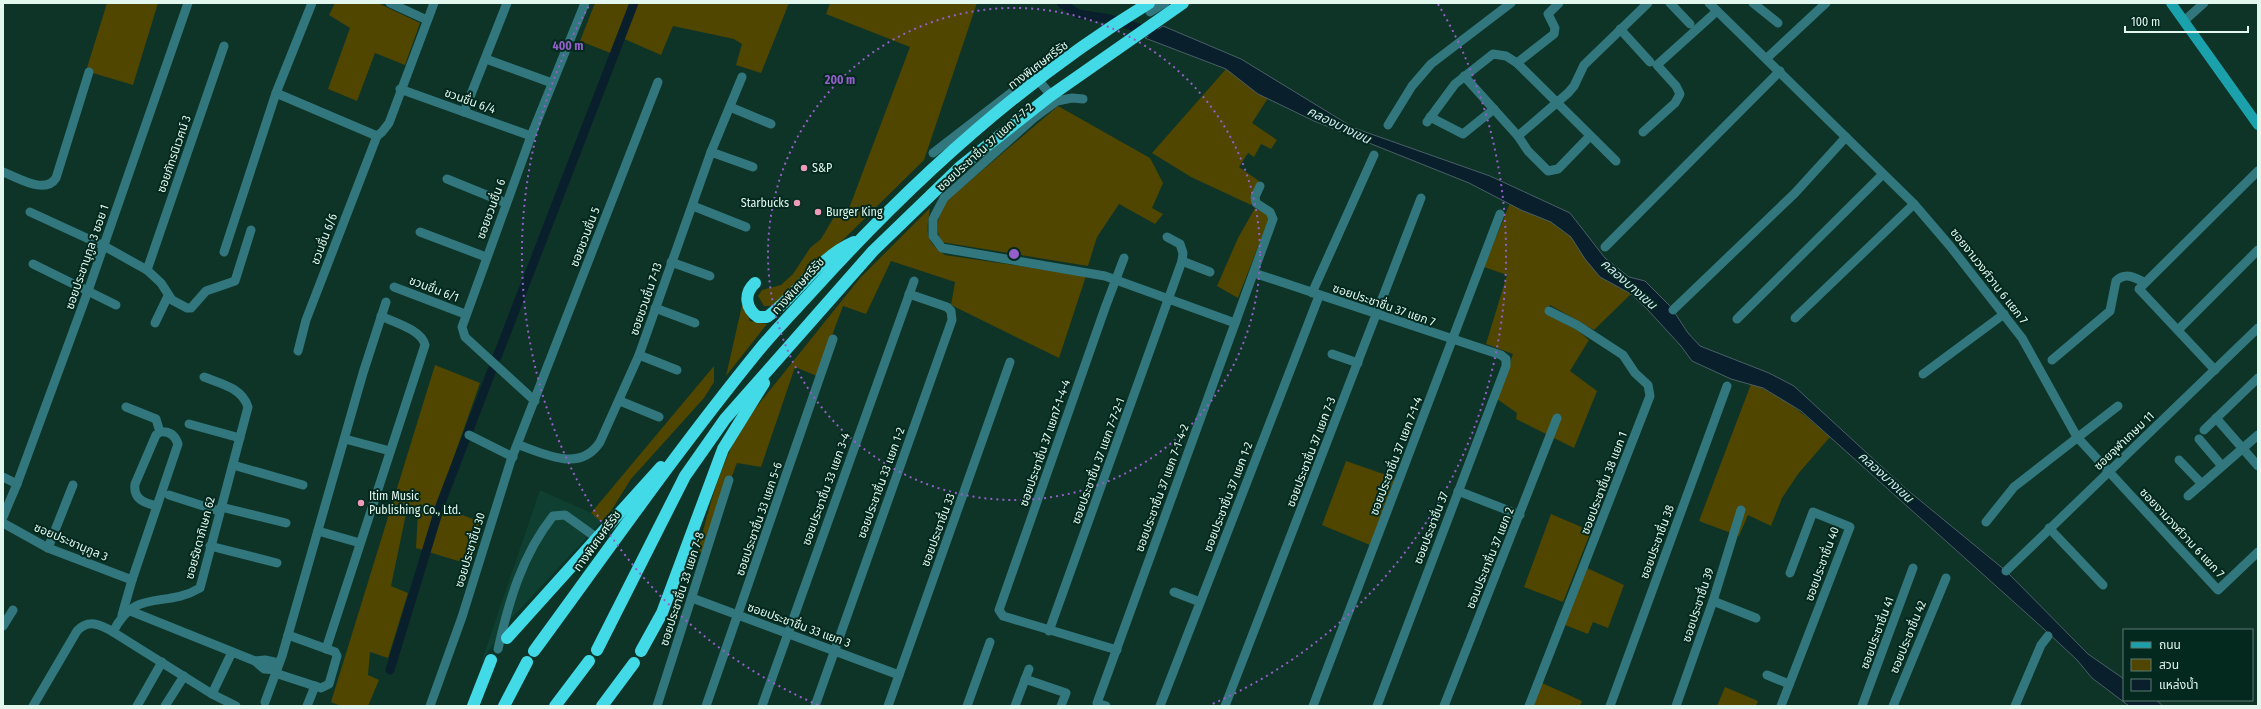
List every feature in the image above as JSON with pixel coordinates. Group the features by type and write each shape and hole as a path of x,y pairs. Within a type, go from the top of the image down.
{"highway":[{"path":"597,650 685,476 725,419 785,349 874,251 960,167 1050,96 1183,3"},
{"name":"ทางพิเศษศรีรัช","path":"534,651 710,413 760,349 861,238 941,160 1016,98 1085,47 1149,7"},
{"path":"755,283 750,290 747,301 748,308 758,317 767,317 822,262 840,248 861,238"},
{"path":"641,652 662,613 723,449 785,349"},
{"path":"507,638 710,413"},
{"path":"473,706 491,660"},
{"path":"555,706 590,661"},
{"path":"504,706 527,662"},
{"path":"602,706 634,663"}],"street":[{"name":"ซอยประชานุกูล 3 ซอย 1","path":"3,517 17,484 88,291 188,3"},
{"path":"224,252 276,93 312,3"},
{"path":"390,3 427,20"},
{"path":"276,93 377,136 386,128 434,3"},
{"path":"464,112 507,3"},
{"name":"ซอยชวนชื่น 6","path":"535,401 465,337 462,327 465,314 531,136 584,3"},
{"path":"1149,7 1165,3"},
{"path":"1388,125 1412,86 1431,64 1511,3"},
{"path":"1517,63 1554,34 1555,28 1548,14 1559,3"},
{"path":"1518,136 1574,86 1584,65 1648,3"},
{"path":"1670,3 1690,24"},
{"name":"ซอยงามวงศ์วาน 6 แยก 7","path":"1709,3 1767,58 1914,204 2004,314 2034,357 2077,436 2109,473 2218,590 2258,552"},
{"path":"1753,3 1778,23"},
{"path":"1767,58 1826,3"},
{"path":"2171,3 2258,125"},
{"path":"2184,21 2204,3"},
{"path":"1643,132 1675,103 1680,94 1676,86 1657,66 1717,11"},
{"path":"1620,29 1650,62"},
{"name":"ซอยภัทรนิเวศน์ 3","path":"147,270 224,46"},
{"path":"1494,109 1463,134 1429,120 1447,93 1464,76 1493,54 1506,56 1517,63 1616,161"},
{"path":"486,59 552,83"},
{"path":"1605,247 1780,71"},
{"path":"3,172 38,186 46,187 52,184 56,178 89,72"},
{"path":"933,153 1034,75 1057,101 1072,98 1083,100"},
{"path":"1464,76 1518,136 1528,151 1548,171 1558,168 1590,136"},
{"name":"ซอยชวนชื่น 7-13","path":"518,445 561,459 574,460 581,458 596,449 620,401 639,355 711,152 742,77"},
{"name":"ซอยชวนชื่น 5","path":"535,401 658,82"},
{"name":"ชวนชื่น 6/4","path":"400,89 531,136"},
{"name":"ซอยประชาชื่น 37 แยก 7-7-2","path":"1057,101 1034,118 944,198 933,219 933,236 942,248 1080,271 1116,281 1235,323"},
{"path":"730,107 771,124"},
{"name":"ชวนชื่น 6/6","path":"298,351 306,320 377,136"},
{"path":"1674,310 1794,193 1846,137"},
{"path":"711,152 753,167"},
{"name":"ซอยประชาชื่น 37 แยก 1-2","path":"1160,706 1315,294 1374,155"},
{"path":"2215,370 2140,292 2140,287 2258,171"},
{"path":"1737,319 1883,174"},
{"path":"447,179 506,203"},
{"name":"ซอยประชาชื่น 37 แยก 7-1-4-2","path":"1106,706 1097,703 1273,219 1270,212 1256,203 1255,197 1260,186"},
{"name":"ซอยประชาชื่น 37 แยก 7-3","path":"1225,706 1421,198"},
{"path":"1795,318 1914,204"},
{"path":"693,206 746,227"},
{"path":"30,212 104,246 147,270 161,282 168,296 180,306 191,308 206,291 235,281 250,230"},
{"name":"ซอยประชาชื่น 37 แยก 7-1-4","path":"1313,706 1500,214"},
{"path":"420,232 486,257"},
{"path":"1167,237 1180,244 1183,249 1182,261 1210,272"},
{"path":"2178,330 2258,250"},
{"name":"ซอยประชาชื่น 37 แยก7-1-4-4","path":"1049,631 1003,616 1000,613 1000,606 1124,258"},
{"name":"ซอยประชาชื่น 37 แยก 7-7-2-1","path":"1049,631 1182,261"},
{"path":"671,262 710,276"},
{"path":"33,264 116,305"},
{"name":"ซอยประชาชื่น 37 แยก 7","path":"1254,273 1452,340 1501,355 1506,359"},
{"path":"2052,360 2110,311 2116,281 2119,278 2131,276 2144,282"},
{"name":"ซอยประชาชื่น 33 แยก 3-4","path":"762,706 914,281"},
{"name":"ชวนชื่น 6/1","path":"394,287 465,314"},
{"name":"ซอยประชาชื่น 33 แยก 1-2","path":"815,706 952,320 951,311 947,307 909,294"},
{"path":"155,323 168,296"},
{"path":"265,702 288,635 386,302"},
{"path":"655,308 695,323"},
{"name":"ซอยประชาชื่น 38 แยก 1","path":"1529,706 1650,396 1648,385 1635,372 1623,355 1577,325 1549,311"},
{"path":"1923,374 2004,314"},
{"path":"326,649 425,345 424,339 418,334 381,316"},
{"name":"ซอยจุฬาเกษม 11","path":"2006,571 2258,328"},
{"name":"ซอยประชาชื่น 33 แยก 5-6","path":"706,706 833,339"},
{"path":"1332,354 1358,363"},
{"path":"639,355 677,370"},
{"name":"ซอยประชาชื่น 37","path":"1377,706 1506,366 1506,359"},
{"name":"ซอยประชาชื่น 33","path":"888,706 1010,362"},
{"name":"ซอยรัชดาภิเษก 62","path":"125,613 140,603 187,595 200,588 248,407 245,399 239,391 204,377"},
{"path":"2204,430 2257,382"},
{"name":"ซอยประชาชื่น 38","path":"1610,706 1727,386"},
{"name":"ซอยประชาชื่น 30","path":"430,706 462,617 513,457 535,401"},
{"path":"620,401 659,417"},
{"path":"1986,522 2014,487 2077,436 2118,406"},
{"path":"126,407 156,419 160,432"},
{"name":"ซอนประชาชื่น 37 แยก 2","path":"1444,706 1557,418"},
{"path":"2216,418 2258,466"},
{"path":"190,424 240,438"},
{"path":"113,632 125,613 132,580 178,444 176,438 167,431 156,434 135,484 134,491 138,498 144,503 157,506"},
{"path":"469,435 513,457"},
{"path":"2188,496 2258,435"},
{"path":"345,438 390,451"},
{"path":"2198,439 2222,466"},
{"path":"2179,460 2202,484"},
{"path":"233,465 303,485"},
{"path":"3,478 17,484"},
{"name":"ซอยประชาชื่น 33 แยก 7-8","path":"657,706 729,480"},
{"path":"48,548 73,485"},
{"path":"1458,491 1520,515"},
{"path":"169,496 286,523"},
{"name":"ซอยประชาชื่น 39","path":"1676,706 1713,601 1741,510"},
{"name":"ซอยประชาชื่น 40","path":"1781,706 1850,527 1812,512 1790,573"},
{"path":"498,649 507,611 522,567 536,539 553,516 565,515 597,538"},
{"name":"ซอยประชานุกูล 3","path":"3,523 48,548 132,580"},
{"path":"2049,528 2103,585"},
{"path":"318,531 360,543"},
{"path":"210,546 277,563"},
{"name":"ซอยประชาชื่น 41","path":"1862,706 1913,568"},
{"name":"ซอยประชาชื่น 42","path":"1893,706 1946,578"},
{"path":"1174,592 1200,602"},
{"name":"ซอยประชาชื่น 33 แยก 3","path":"692,598 899,675"},
{"path":"1713,601 1756,618"},
{"path":"3,626 13,610"},
{"path":"125,613 232,652 255,662 265,660 277,668 315,686 321,688 329,684 336,662 337,656 335,652 288,635"},
{"path":"33,706 77,631 82,626 96,624 113,632 212,694 236,706"},
{"path":"1049,631 1117,650"},
{"path":"2015,706 2041,644 2048,636"},
{"path":"966,706 990,642"},
{"path":"212,694 232,652"},
{"path":"136,706 162,662"},
{"path":"1015,706 1029,669"},
{"path":"1767,675 1789,684"},
{"path":"165,706 184,676"},
{"path":"1025,679 1066,693 1061,706"},
{"path":"307,706 315,686"}],"shaded area":[{"path":"540,490 591,513 601,522 510,620 481,663"}],"green space":[{"path":"107,3 158,3 133,85 86,71"},
{"path":"335,3 378,3 420,23 405,65 375,53 357,101 328,89 350,28 329,15"},
{"path":"595,3 789,3 761,73 736,65 742,44 734,39 673,26 661,55 622,38 618,56 580,41"},
{"path":"830,3 977,3 924,160 776,306 764,306 758,296 762,290 781,285 793,274 810,248 821,239 834,217 845,219 910,47 826,14"},
{"path":"1226,69 1258,94 1268,98 1252,123 1277,140 1271,149 1261,144 1254,157 1248,153 1239,167 1259,181 1251,205 1191,177 1152,153"},
{"path":"1058,106 1150,158 1163,183 1152,208 1163,214 1155,224 1119,204 1097,237 1088,266 941,242 938,231 938,221 946,201"},
{"path":"1510,203 1551,222 1571,237 1585,259 1600,277 1631,294 1594,330 1550,305 1545,313 1577,330 1589,340 1570,371 1597,391 1574,448 1516,419 1517,413 1497,399 1513,354 1486,344 1507,275 1484,267"},
{"path":"930,208 928,235 933,245 945,255 1086,276 1059,358 951,305 955,282 891,261 866,314 843,306 817,376 795,367 761,467 737,463 703,553 698,551 717,484 729,452 746,420 860,278"},
{"path":"1255,208 1270,216 1238,298 1217,286 1238,238"},
{"path":"743,301 750,321 767,324 726,376"},
{"path":"435,365 480,383 437,505 483,523 471,565 416,548 418,512 407,509 391,586 408,593 388,658 370,652 368,675 379,680 368,706 341,706 331,702"},
{"path":"714,366 714,382 704,398 631,479 611,511 601,522 591,513"},
{"path":"1751,384 1762,388 1783,400 1830,437 1798,474 1782,498 1771,526 1748,515 1739,536 1699,521"},
{"path":"1346,461 1395,478 1370,545 1322,525"},
{"path":"1551,514 1591,531 1563,602 1524,587"},
{"path":"1587,568 1624,585 1608,628 1593,622 1588,634 1565,625"},
{"path":"1542,683 1582,701 1580,706 1532,706"},
{"path":"1725,687 1758,701 1756,706 1717,706"}],"water":[{"path":"1163,26 1241,59 1354,128 1490,176 1570,213 1605,258 1629,277 1645,281 1671,307 1688,333 1700,346 1769,373 1794,386 1905,488 2006,571 2088,654 2123,678 2123,701 2157,701 2163,706 2129,706 2092,678 2077,660 2045,630 1801,411 1763,388 1731,379 1692,361 1681,346 1647,309 1631,294 1600,277 1585,259 1571,237 1551,222 1521,210 1469,183 1314,121 1258,94 1226,69 1145,38"}],"waterway":[{"path":"497,357 634,3"},
{"name":"คลองบางเขน","path":"1061,3 1078,14 1110,19 1164,36"},
{"path":"390,670 441,503 492,370"}],"place":[{"name":"S&P","path":"804,168"},
{"name":"Starbucks","path":"797,203"},
{"name":"Burger King","path":"818,212"},
{"name":"Itim Music Publishing Co., Ltd.","path":"361,503"}]}
